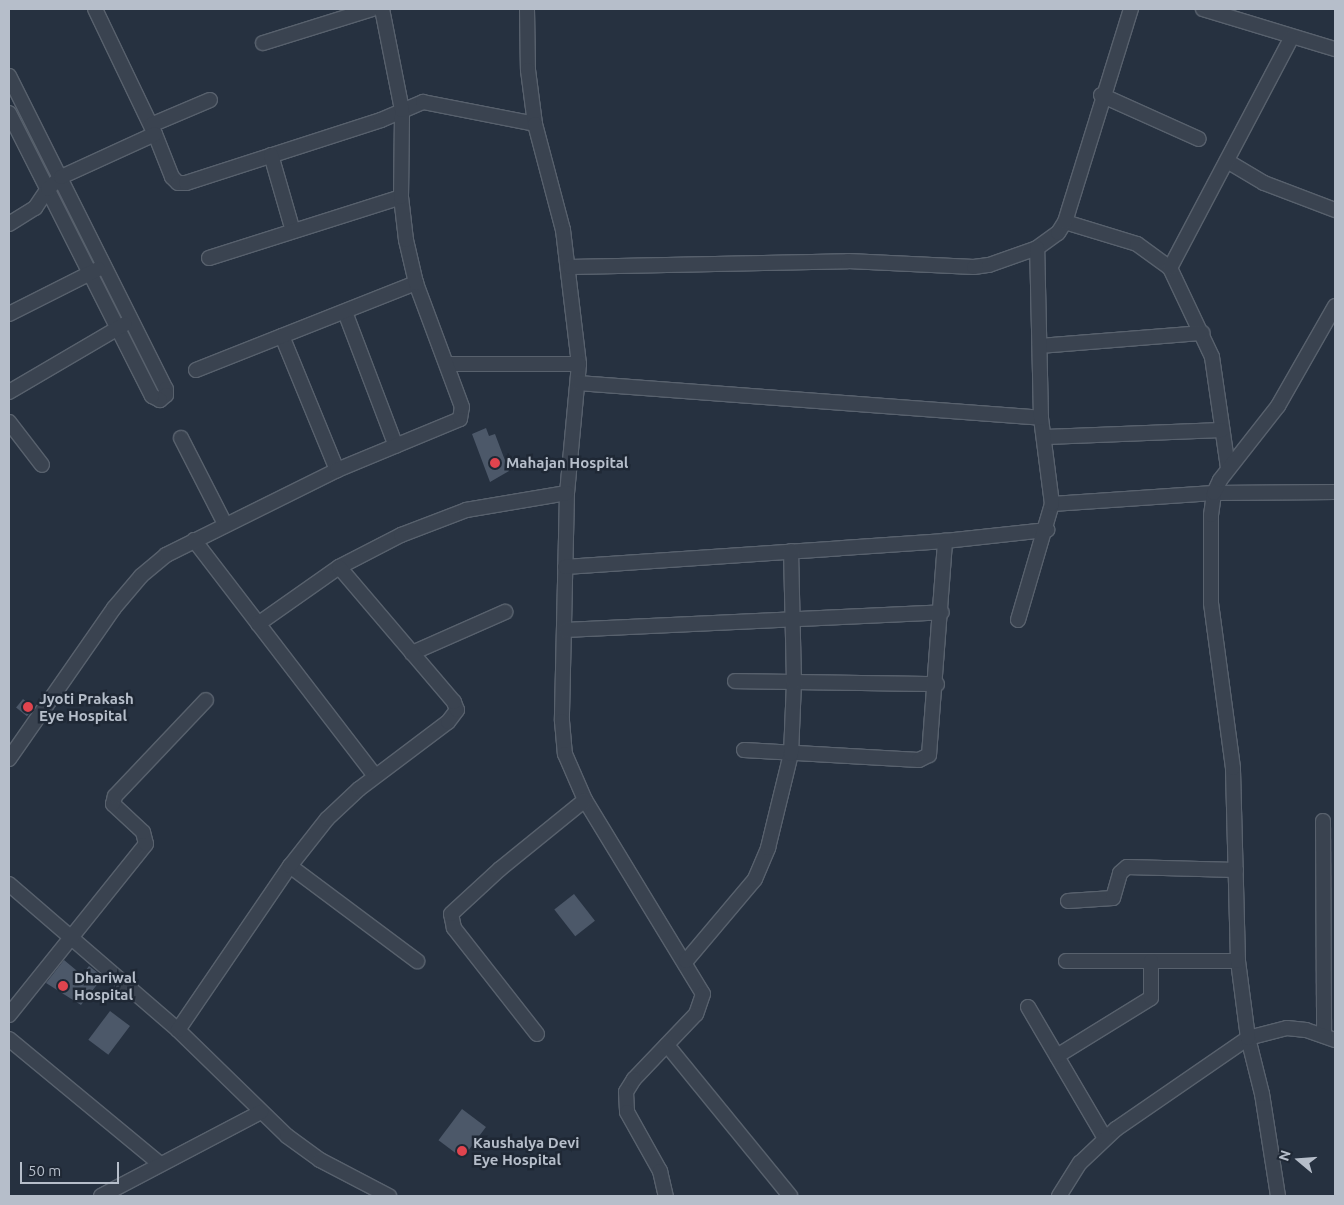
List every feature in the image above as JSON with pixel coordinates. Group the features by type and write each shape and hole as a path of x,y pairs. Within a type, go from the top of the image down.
{"street":[{"path":"95,9 153,130 172,177 182,184 381,120 414,104 432,102 535,124"},
{"path":"263,42 372,9"},
{"path":"9,759 114,608 141,576 166,555 337,470 460,419 462,407 416,283 406,240 401,197 402,110 382,9"},
{"path":"527,9 528,70 535,124 563,230 570,268 579,364 567,493 566,630 562,721 565,754 585,800 686,961 703,994 702,1004 634,1079 626,1092 625,1103 631,1121 660,1171 666,1196"},
{"path":"570,268 848,261 974,267 997,263 1037,248 1058,233 1065,222 1102,96 1131,9"},
{"path":"1203,9 1292,38 1335,49"},
{"path":"1170,268 1292,38"},
{"path":"9,114 154,399 164,398 166,389 133,319 10,81"},
{"path":"1102,96 1199,139"},
{"path":"9,224 35,208 48,188 60,177 210,100"},
{"path":"271,155 293,230"},
{"path":"1227,160 1281,191 1335,210"},
{"path":"209,258 401,197"},
{"path":"1065,222 1137,244 1170,268 1202,333 1217,379 1228,468"},
{"path":"1018,620 1047,530 1052,504 1046,437 1042,418 1037,248"},
{"path":"9,314 106,265"},
{"path":"196,370 416,283"},
{"path":"1278,1196 1262,1094 1248,1038 1238,961 1233,768 1211,603 1211,515 1214,493 1228,468 1278,406 1335,306"},
{"path":"346,312 396,446"},
{"path":"9,392 133,319"},
{"path":"1040,346 1202,333"},
{"path":"282,336 337,470"},
{"path":"447,364 579,364"},
{"path":"578,383 1042,418"},
{"path":"9,422 42,465"},
{"path":"1046,437 1222,430"},
{"path":"181,438 225,524"},
{"path":"1052,504 1214,493 1335,492"},
{"path":"258,624 339,567 401,535 466,510 567,493"},
{"path":"565,567 945,541 1047,530"},
{"path":"194,540 375,776"},
{"path":"744,750 791,754 926,759 931,749 937,684 945,541"},
{"path":"686,961 746,890 762,866 791,754 794,682 791,551"},
{"path":"178,1030 290,866 327,819 375,776 448,722 457,710 454,702 339,567"},
{"path":"412,653 505,612"},
{"path":"566,630 793,617 942,612"},
{"path":"735,681 937,684"},
{"path":"9,1015 70,936 146,844 143,832 113,804 114,796 206,700"},
{"path":"537,1034 454,928 451,914 500,869 585,800"},
{"path":"1059,1196 1080,1163 1105,1138 1248,1038 1287,1028 1330,1038 1329,844 1323,820"},
{"path":"290,866 417,961"},
{"path":"1068,902 1113,898 1120,873 1128,867 1236,870"},
{"path":"9,884 178,1030 241,1088 260,1112 287,1136 320,1160 390,1196"},
{"path":"1066,961 1238,961"},
{"path":"1057,1056 1151,998 1151,961"},
{"path":"1028,1007 1105,1138"},
{"path":"9,1039 160,1164"},
{"path":"667,1044 790,1196"},
{"path":"101,1196 260,1112"}],"building":[{"path":"486,428 489,436 495,434 509,471 490,482 472,434"},
{"path":"23,699 34,708 27,716 16,708"},
{"path":"574,894 595,921 575,936 554,909"},
{"path":"64,960 82,975 89,966 103,977 81,1005 46,983"},
{"path":"110,1011 130,1026 108,1055 88,1040"},
{"path":"462,1109 486,1127 462,1158 439,1140"}],"place":[{"name":"Mahajan Hospital","path":"495,463"},
{"name":"Jyoti Prakash Eye Hospital","path":"28,707"},
{"name":"Dhariwal Hospital","path":"63,986"},
{"name":"Kaushalya Devi Eye Hospital","path":"462,1151"}]}
